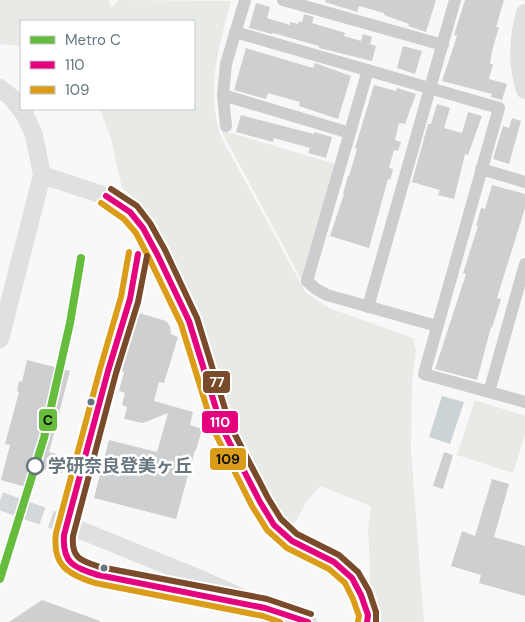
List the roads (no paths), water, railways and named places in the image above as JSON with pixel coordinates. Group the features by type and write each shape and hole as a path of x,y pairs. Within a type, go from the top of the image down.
{"street":[{"path":"226,126 223,96 226,64 245,0"},
{"path":"283,0 443,45"},
{"path":"368,307 456,0"},
{"path":"525,13 521,27 519,56 525,90"},
{"path":"236,32 499,108 424,374 525,402"},
{"path":"368,70 308,281 316,289 327,295 437,326"},
{"path":"0,88 12,98 20,108"},
{"path":"223,96 350,133"},
{"path":"0,340 42,175 34,135 21,110"},
{"path":"481,169 525,182"},
{"path":"42,175 106,196 130,212 143,228 189,321 222,428 260,502 274,525 292,541 334,562 352,578 362,595 368,615 367,622"},
{"path":"489,392 525,264"},
{"path":"74,528 198,578 265,608 308,622"}],"tunnel":[{"path":"0,501 73,527"}],"metro line":[{"name":"C","path":"0,579 44,438 70,323 81,258"}],"place":[{"name":"学研奈良登美ヶ丘","path":"35,466"}]}
